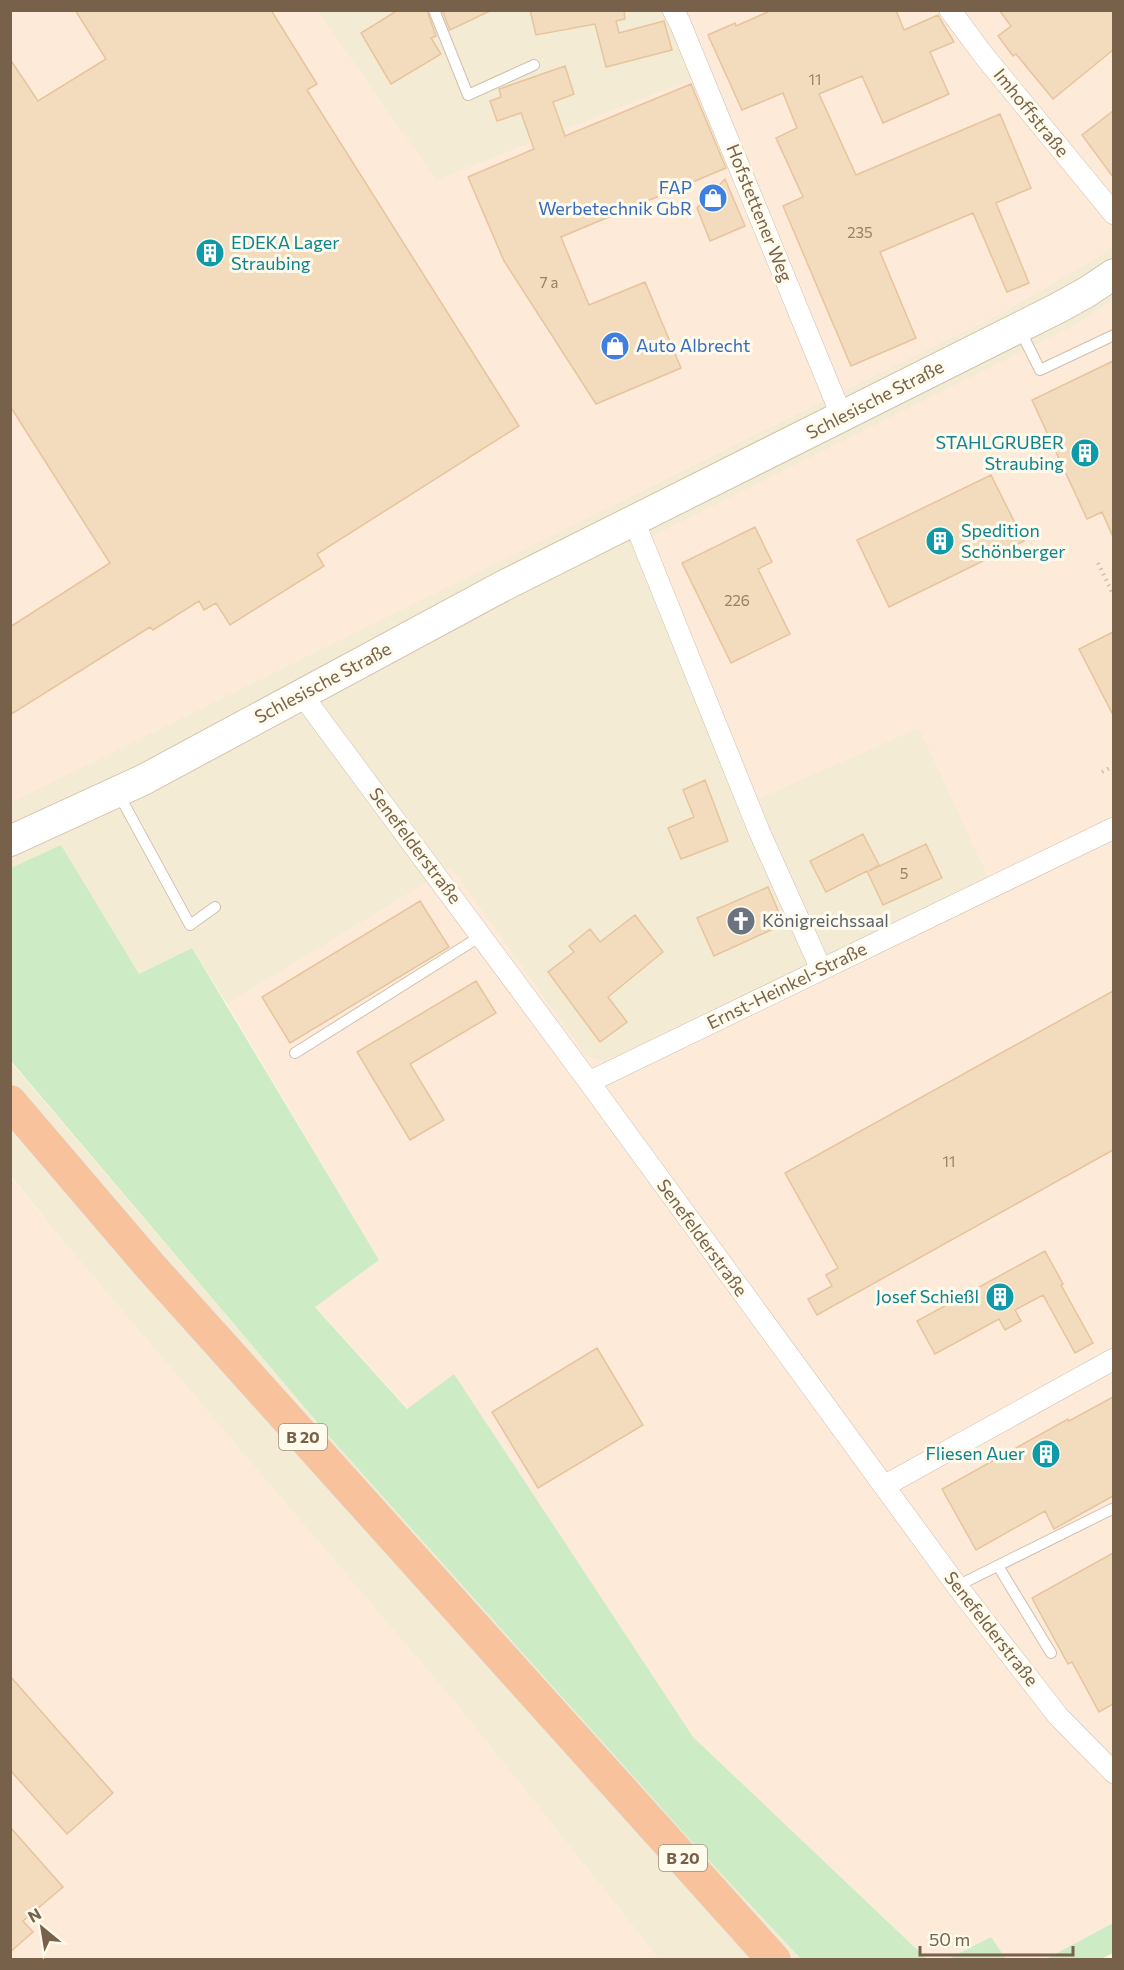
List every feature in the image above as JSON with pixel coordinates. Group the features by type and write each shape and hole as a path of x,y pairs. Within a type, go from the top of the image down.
{"highway":[{"name":"B 20","path":"10,1102 151,1267 771,1956"}],"street":[{"name":"Hofstettener Weg","path":"673,10 842,417"},
{"name":"Imhoffstraße","path":"950,10 985,57 1113,214"},
{"name":"Schlesische Straße","path":"10,841 117,793 503,586 1019,327 1087,292 1113,274"},
{"path":"634,521 759,831 821,969"},
{"name":"Senefelderstraße","path":"303,694 957,1586 1058,1716 1113,1773"},
{"name":"Ernst-Heinkel-Straße","path":"589,1082 1113,828"},
{"path":"884,1486 1113,1359"}],"lane":[{"path":"434,10 468,95 534,65"},
{"path":"1019,327 1040,370 1113,335"},
{"path":"117,793 190,925 215,907"},
{"path":"295,1053 481,936"},
{"path":"957,1586 1113,1508"},
{"path":"998,1566 1051,1653"}],"path":[{"path":"1098,563 1113,596"},
{"path":"1102,772 1113,766"}],"shaded area":[{"path":"11,11 318,11 436,180 709,72 685,11 1113,11 1114,246 1004,312 11,803"},
{"path":"311,11 1113,11 1113,301 1073,326 919,728 989,877 609,1060 597,1060 585,1055 451,868 227,1004 192,948 139,974 61,846 11,868 11,798"},
{"path":"1113,301 1113,1923 1046,1959 1006,1959 991,1937 948,1959 927,1959 693,1737 454,1374 408,1409 315,1306 379,1260 227,1004 451,868 585,1055 597,1060 609,1060 988,877 919,728 756,800 651,537 1073,326"},
{"path":"10,1061 334,1442 699,1850 801,1959 659,1959 462,1711 57,1234 11,1176"},
{"path":"10,1176 462,1711 659,1959 11,1959"}],"green space":[{"path":"61,845 139,974 192,948 379,1260 315,1307 407,1409 454,1374 693,1737 927,1959 801,1959 699,1850 334,1442 11,1061 11,868"},
{"path":"1113,1923 1113,1953 1101,1959 1046,1959"},
{"path":"991,1937 1006,1959 948,1959"}],"building":[{"name":"EDEKA Lager Straubing","path":"75,10 271,10 317,84 307,90 519,426 317,554 324,566 230,625 216,603 204,610 199,601 153,630 150,627 10,715 10,627 110,563 10,406 10,59 38,101 106,59"},
{"path":"398,10 427,10 436,36 431,38 441,54 391,84 361,33"},
{"path":"442,10 492,10 450,30"},
{"path":"530,10 624,10 625,19 616,21 619,33 664,21 672,50 606,67 595,24 536,35"},
{"path":"772,10 896,10 904,30 938,15 954,42 930,52 949,94 883,123 862,76 819,94 856,175 1000,114 1031,188 996,203 1029,283 1007,292 973,213 880,252 916,338 851,366 783,206 803,197 776,138 797,128 783,93 742,110 708,35 735,23 736,26"},
{"path":"999,10 1113,10 1113,50 1053,99 1016,54 1013,56 998,36 1011,26"},
{"path":"565,66 574,94 553,102 565,136 691,84 726,168 561,237 589,305 645,282 681,368 596,404 504,261 468,177 534,149 521,113 497,121 490,101 501,97 499,89"},
{"path":"1113,111 1113,177 1082,135"},
{"name":"FAP Werbetechnik GbR","path":"725,179 745,226 710,241 697,208"},
{"name":"STAHLGRUBER Straubing","path":"1113,361 1113,537 1102,512 1087,519 1032,400"},
{"name":"Spedition Schönberger","path":"991,475 1024,541 889,607 857,540"},
{"path":"755,527 772,562 758,569 790,634 731,663 682,563"},
{"path":"1113,632 1113,715 1079,649"},
{"path":"705,780 728,841 681,859 668,828 694,817 683,790"},
{"path":"863,834 879,865 869,871 926,844 942,878 883,905 867,871 826,892 810,861"},
{"name":"Königreichssaal","path":"768,887 784,924 714,956 697,918"},
{"path":"420,901 449,947 290,1043 262,997"},
{"path":"635,915 663,952 608,997 627,1022 600,1042 548,972 574,952 569,946 590,929 600,942"},
{"path":"476,981 496,1013 410,1064 444,1120 410,1140 357,1052"},
{"path":"1113,991 1113,1150 817,1315 808,1299 832,1286 826,1275 838,1268 785,1173"},
{"name":"Josef Schießl","path":"1045,1251 1093,1343 1075,1353 1043,1295 1015,1310 1021,1321 1005,1330 999,1319 935,1354 917,1321"},
{"path":"597,1348 643,1425 538,1488 492,1412"},
{"name":"Fliesen Auer","path":"1113,1397 1113,1496 1054,1529 1045,1511 976,1550 942,1489 1068,1419 1069,1421"},
{"path":"1113,1553 1113,1704 1099,1712 1072,1662 1068,1664 1032,1598"},
{"path":"10,1676 113,1793 67,1834 10,1770"},
{"path":"10,1827 63,1887 23,1921 33,1932 10,1952"}],"place":[{"name":"FAP Werbetechnik GbR","path":"713,198"},
{"name":"EDEKA Lager Straubing","path":"210,253"},
{"name":"Auto Albrecht","path":"615,346"},
{"name":"STAHLGRUBER Straubing","path":"1085,453"},
{"name":"Spedition Schönberger","path":"940,541"},
{"name":"Königreichssaal","path":"741,921"},
{"name":"Josef Schießl","path":"1000,1297"},
{"name":"Fliesen Auer","path":"1046,1454"}]}
